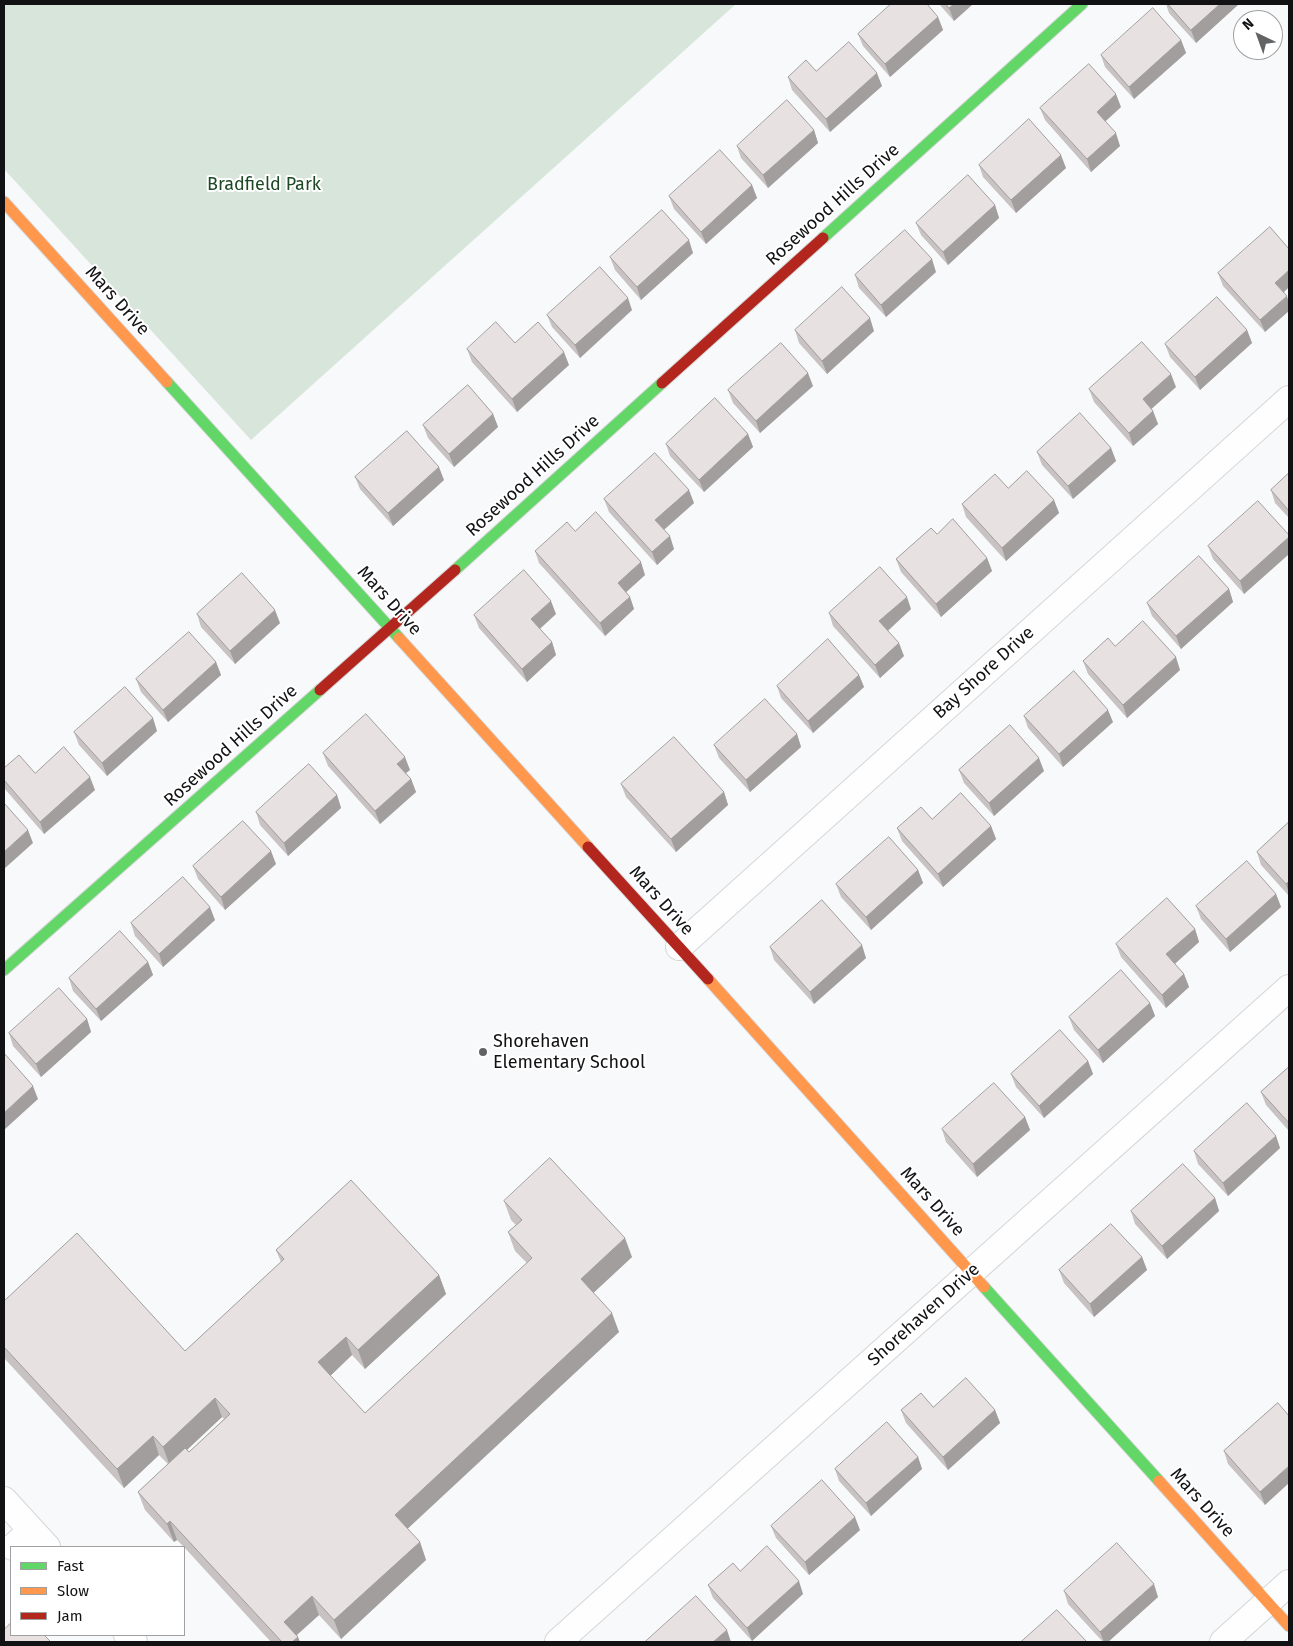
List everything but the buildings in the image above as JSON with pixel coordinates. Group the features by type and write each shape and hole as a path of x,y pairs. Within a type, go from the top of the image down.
{"street":[{"name":"Rosewood Hills Drive","path":"4,970 390,628 1082,4"},
{"name":"Mars Drive","path":"4,202 679,947 1289,1626"},
{"name":"Bay Shore Drive","path":"679,947 1289,399"},
{"name":"Shorehaven Drive","path":"558,1642 1289,988"},
{"path":"4,1500 25,1543"},
{"path":"1223,1642 1289,1583"}],"green space":[{"name":"Bradfield Park","path":"4,4 736,4 251,440 4,169"}],"traffic: fast":[{"path":"823,238 1082,4"},
{"path":"167,382 399,638"},
{"path":"455,570 662,383"},
{"path":"4,970 320,690"},
{"path":"984,1287 1159,1481"}],"traffic: slow":[{"path":"4,202 167,382"},
{"path":"399,638 588,847"},
{"path":"708,979 984,1287"},
{"path":"1159,1481 1289,1626"}],"traffic: jam":[{"path":"662,383 823,238"},
{"path":"320,690 455,570"},
{"path":"588,847 708,979"}],"place":[{"name":"Shorehaven Elementary School","path":"483,1052"}]}
